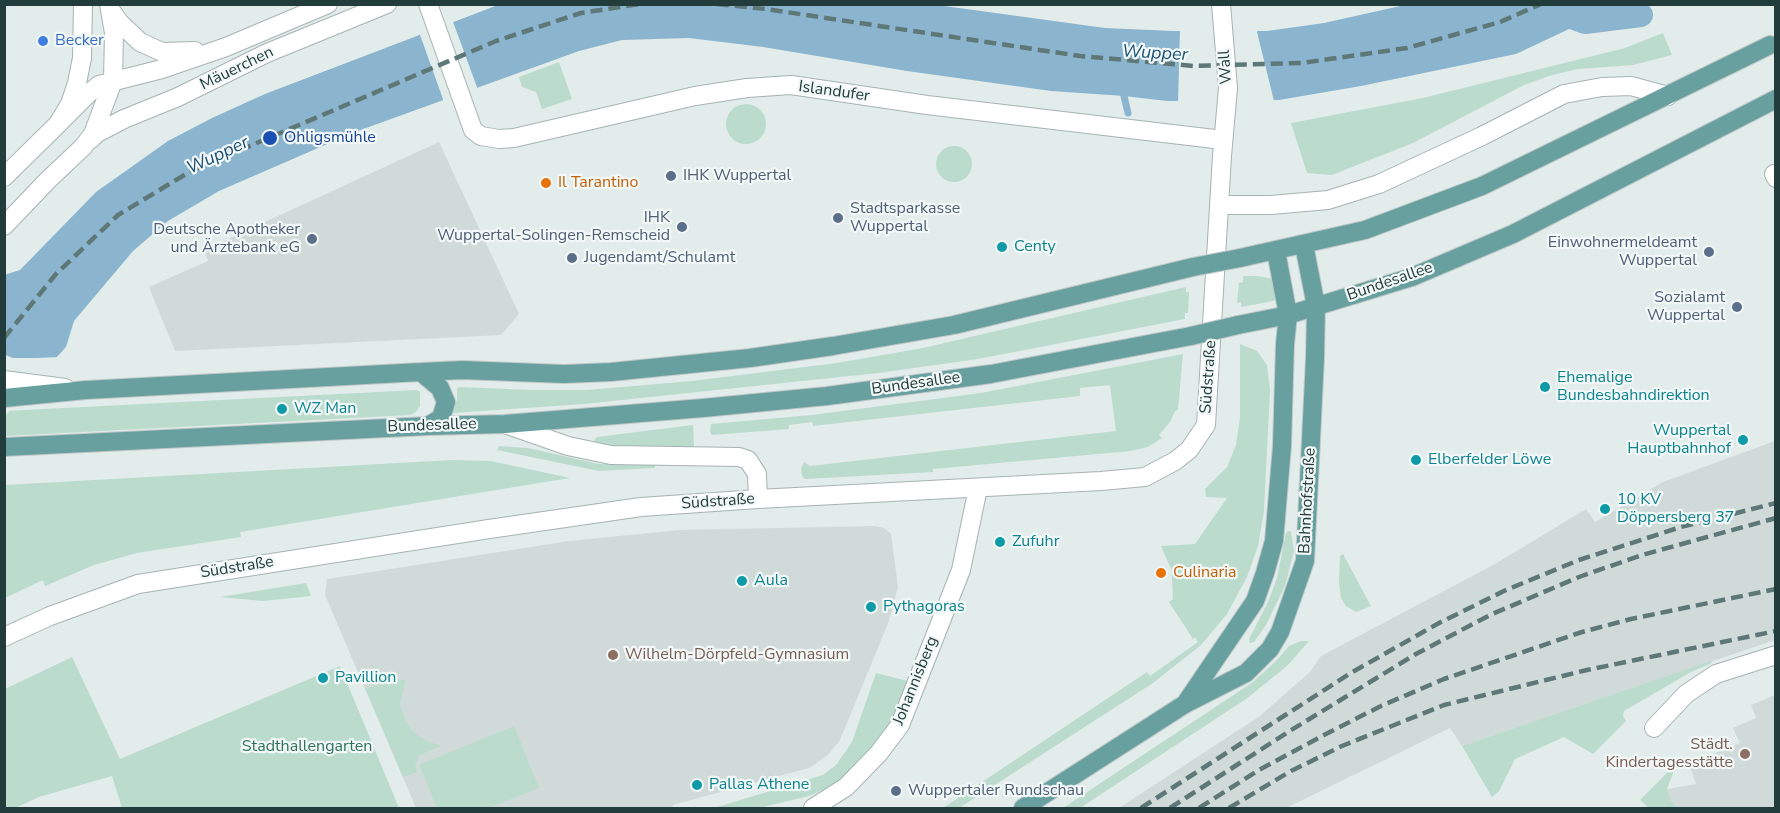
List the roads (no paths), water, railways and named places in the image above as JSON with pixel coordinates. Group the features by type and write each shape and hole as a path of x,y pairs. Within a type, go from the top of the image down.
{"main road":[{"path":"4,398 29,391 462,370 588,373 750,358 954,325 1193,267 1304,245 1365,230 1482,186 1770,45"},
{"name":"Bundesallee","path":"4,447 505,424 703,408 827,396 991,374 1191,336 1288,315 1413,277 1513,234 1776,99"},
{"name":"Bahnhofstraße","path":"1023,808 1185,704 1245,673 1270,649 1280,632 1305,561 1316,306 1304,245"},
{"name":"Bahnhofstraße","path":"1185,704 1255,601 1274,541 1282,446 1288,315 1276,251"},
{"path":"421,372 440,388 446,402 441,418 429,426"}],"street":[{"path":"58,124 74,94 82,58 83,4"},
{"name":"Mäuerchen","path":"4,177 92,89 226,47 328,4"},
{"name":"Mäuerchen","path":"90,140 124,119 153,108 267,53 387,4"},
{"path":"4,226 90,140 113,81 115,57 110,6"},
{"name":"Mäuerchen","path":"110,6 119,22 140,42 162,52 187,52 226,47"},
{"name":"Islandufer","path":"429,9 473,130 481,136 499,139 514,138 695,96 747,88 792,85 927,105 1223,140"},
{"name":"Wall","path":"1221,9 1228,88 1223,140"},
{"path":"82,58 92,89 106,102 131,109 153,108"},
{"path":"1223,140 1219,205 1271,205 1328,200 1379,184 1482,136 1564,94 1602,87 1631,86 1668,96"},
{"name":"Südstraße","path":"4,637 50,616 138,584 615,511 758,499 1145,477 1175,461 1189,450 1206,425 1219,205"},
{"path":"4,380 29,391"},
{"path":"505,424 568,446 611,455 740,457 748,460 757,474 758,499"},
{"name":"Johannisberg","path":"813,808 846,787 879,753 900,725 961,570 978,488"},
{"path":"1654,728 1686,694 1716,674 1776,655"}],"water":[{"name":"Wupper","path":"498,5 937,5 1105,28 1267,31 1324,23 1405,5 1620,5 1516,54 1361,86 1279,100 1167,101 1051,91 907,71 763,47 689,38 622,40 579,51 355,132 219,191 168,221 133,251 74,321 66,347 5,414 4,275 20,270 96,192 168,141 212,118 265,94"}],"waterway":[{"path":"1536,4 1585,22 1641,15"},
{"path":"1124,96 1128,113"}],"railway":[{"path":"4,338 56,274 118,215 191,171 496,41 581,13 640,4"},
{"path":"717,4 766,9 1080,56 1194,66 1302,63 1407,48 1500,22 1541,4"},
{"path":"1141,808 1349,674 1439,623 1506,590 1579,560 1681,527 1776,503"},
{"path":"1170,808 1288,732 1416,654 1490,615 1579,577 1642,555 1776,518"},
{"path":"1199,808 1259,770 1324,735 1381,706 1444,679 1582,632 1631,619 1776,589"},
{"path":"1229,808 1291,771 1342,746 1444,705 1587,670 1776,631"}],"place":[{"name":"Becker","path":"43,41"},
{"name":"Ohligsmühle","path":"270,138"},
{"name":"IHK Wuppertal","path":"671,176"},
{"name":"Il Tarantino","path":"546,183"},
{"name":"Stadtsparkasse Wuppertal","path":"838,218"},
{"name":"IHK Wuppertal-Solingen-Remscheid","path":"682,227"},
{"name":"Deutsche Apotheker und Ärztebank eG","path":"312,239"},
{"name":"Centy","path":"1002,247"},
{"name":"Einwohnermeldeamt Wuppertal","path":"1709,252"},
{"name":"Jugendamt/Schulamt","path":"572,258"},
{"name":"Sozialamt Wuppertal","path":"1737,307"},
{"name":"Ehemalige Bundesbahndirektion","path":"1545,387"},
{"name":"WZ Man","path":"282,409"},
{"name":"Wuppertal Hauptbahnhof","path":"1743,440"},
{"name":"Elberfelder Löwe","path":"1416,460"},
{"name":"10 KV Döppersberg 37","path":"1605,509"},
{"name":"Zufuhr","path":"1000,542"},
{"name":"Culinaria","path":"1161,573"},
{"name":"Aula","path":"742,581"},
{"name":"Pythagoras","path":"871,607"},
{"name":"Wilhelm-Dörpfeld-Gymnasium","path":"613,655"},
{"name":"Pavillion","path":"323,678"},
{"name":"Städt. Kindertagesstätte","path":"1745,754"},
{"name":"Pallas Athene","path":"697,785"},
{"name":"Wuppertaler Rundschau","path":"896,791"}],"park label":[{"name":"Stadthallengarten","path":"307,747"}]}
